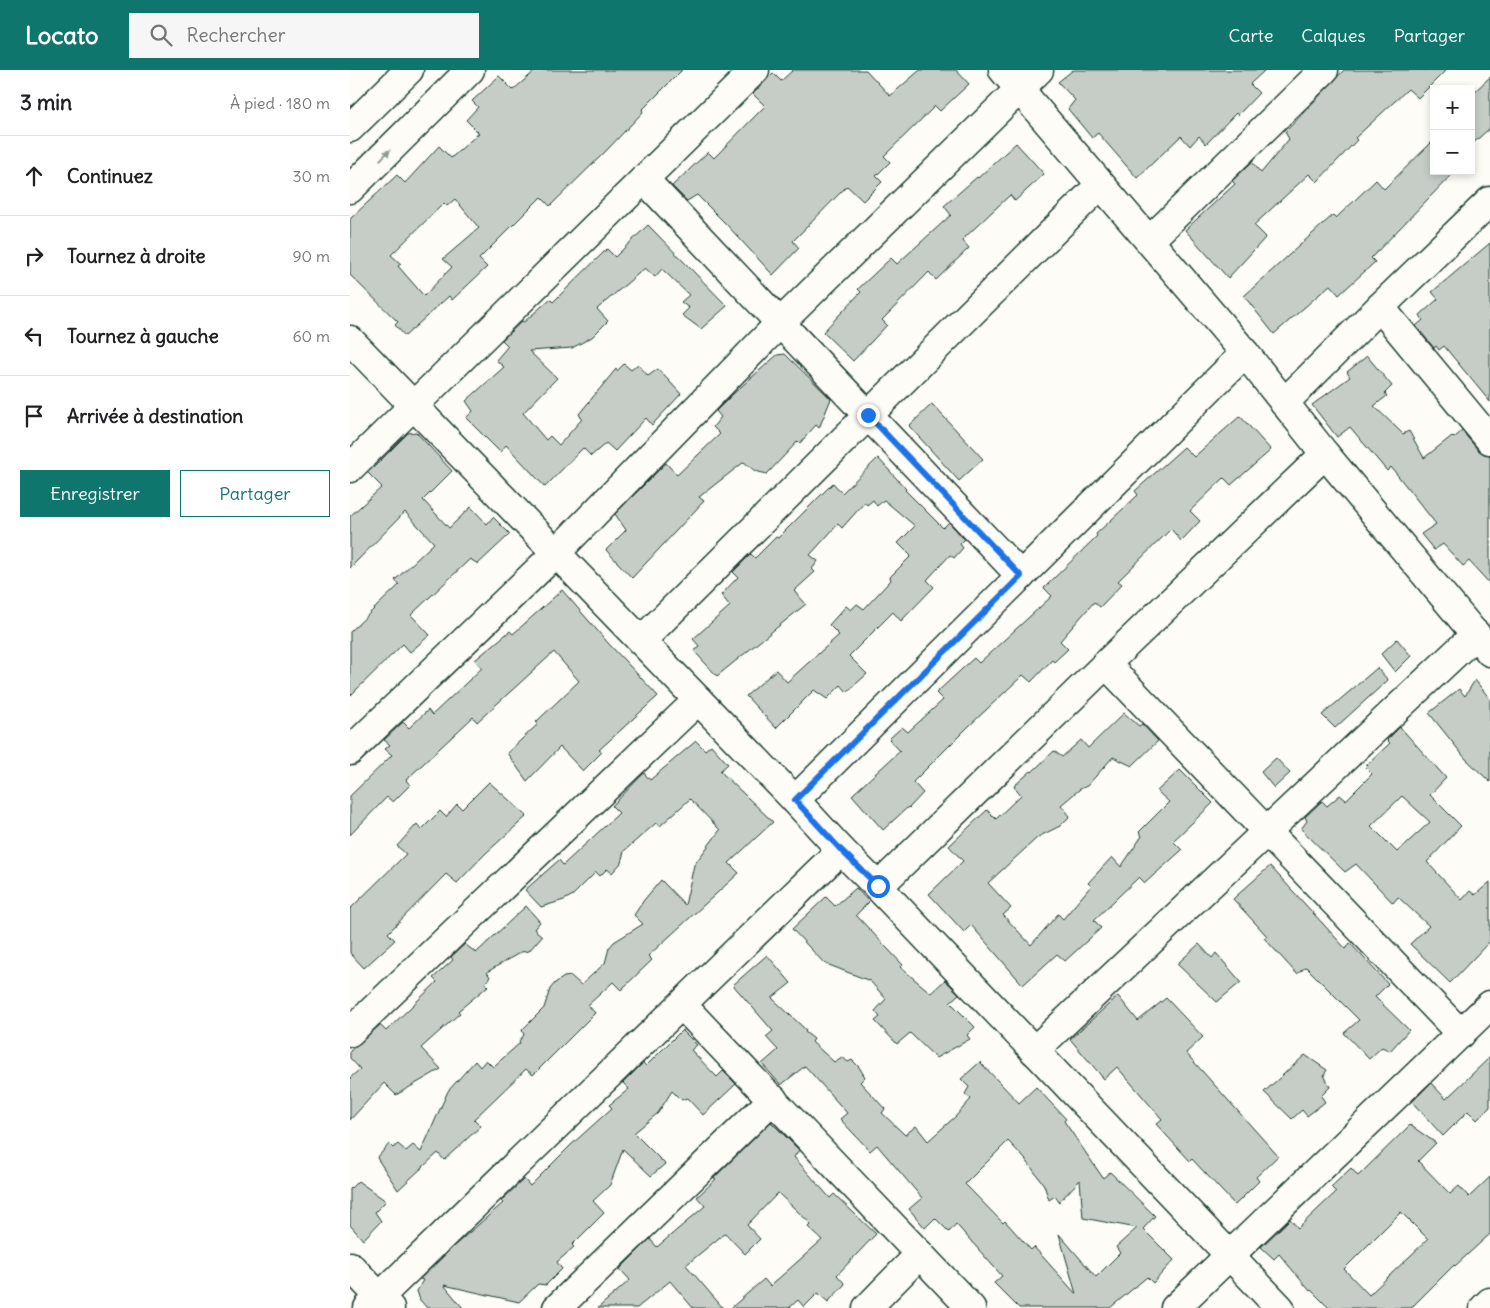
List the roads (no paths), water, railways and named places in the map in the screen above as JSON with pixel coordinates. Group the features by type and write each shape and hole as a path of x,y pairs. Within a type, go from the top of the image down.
{"street":[{"path":"350,128 409,70"},
{"path":"350,189 470,70"},
{"path":"350,468 755,70"},
{"path":"350,751 556,553 779,324 1011,79 1039,70"},
{"path":"1150,240 1324,70"},
{"path":"1011,79 1245,353 1325,454 1483,643 1267,832 1034,1052"},
{"path":"644,179 779,324 1021,576"},
{"path":"641,640 1100,185"},
{"path":"1284,403 1380,307 1490,202"},
{"path":"1380,307 1490,440"},
{"path":"350,340 641,640 841,850 878,886 1034,1052 1280,1308"},
{"path":"795,800 1245,353"},
{"path":"878,886 1325,454"},
{"path":"1106,664 1461,1034"},
{"path":"350,1032 698,700"},
{"path":"350,1266 379,1304 841,850"},
{"path":"682,1005 971,1308"},
{"path":"1175,1308 1490,1005"},
{"path":"557,1308 773,1099"},
{"path":"867,1308 920,1254"},
{"path":"1484,1308 1490,1302"}]}
